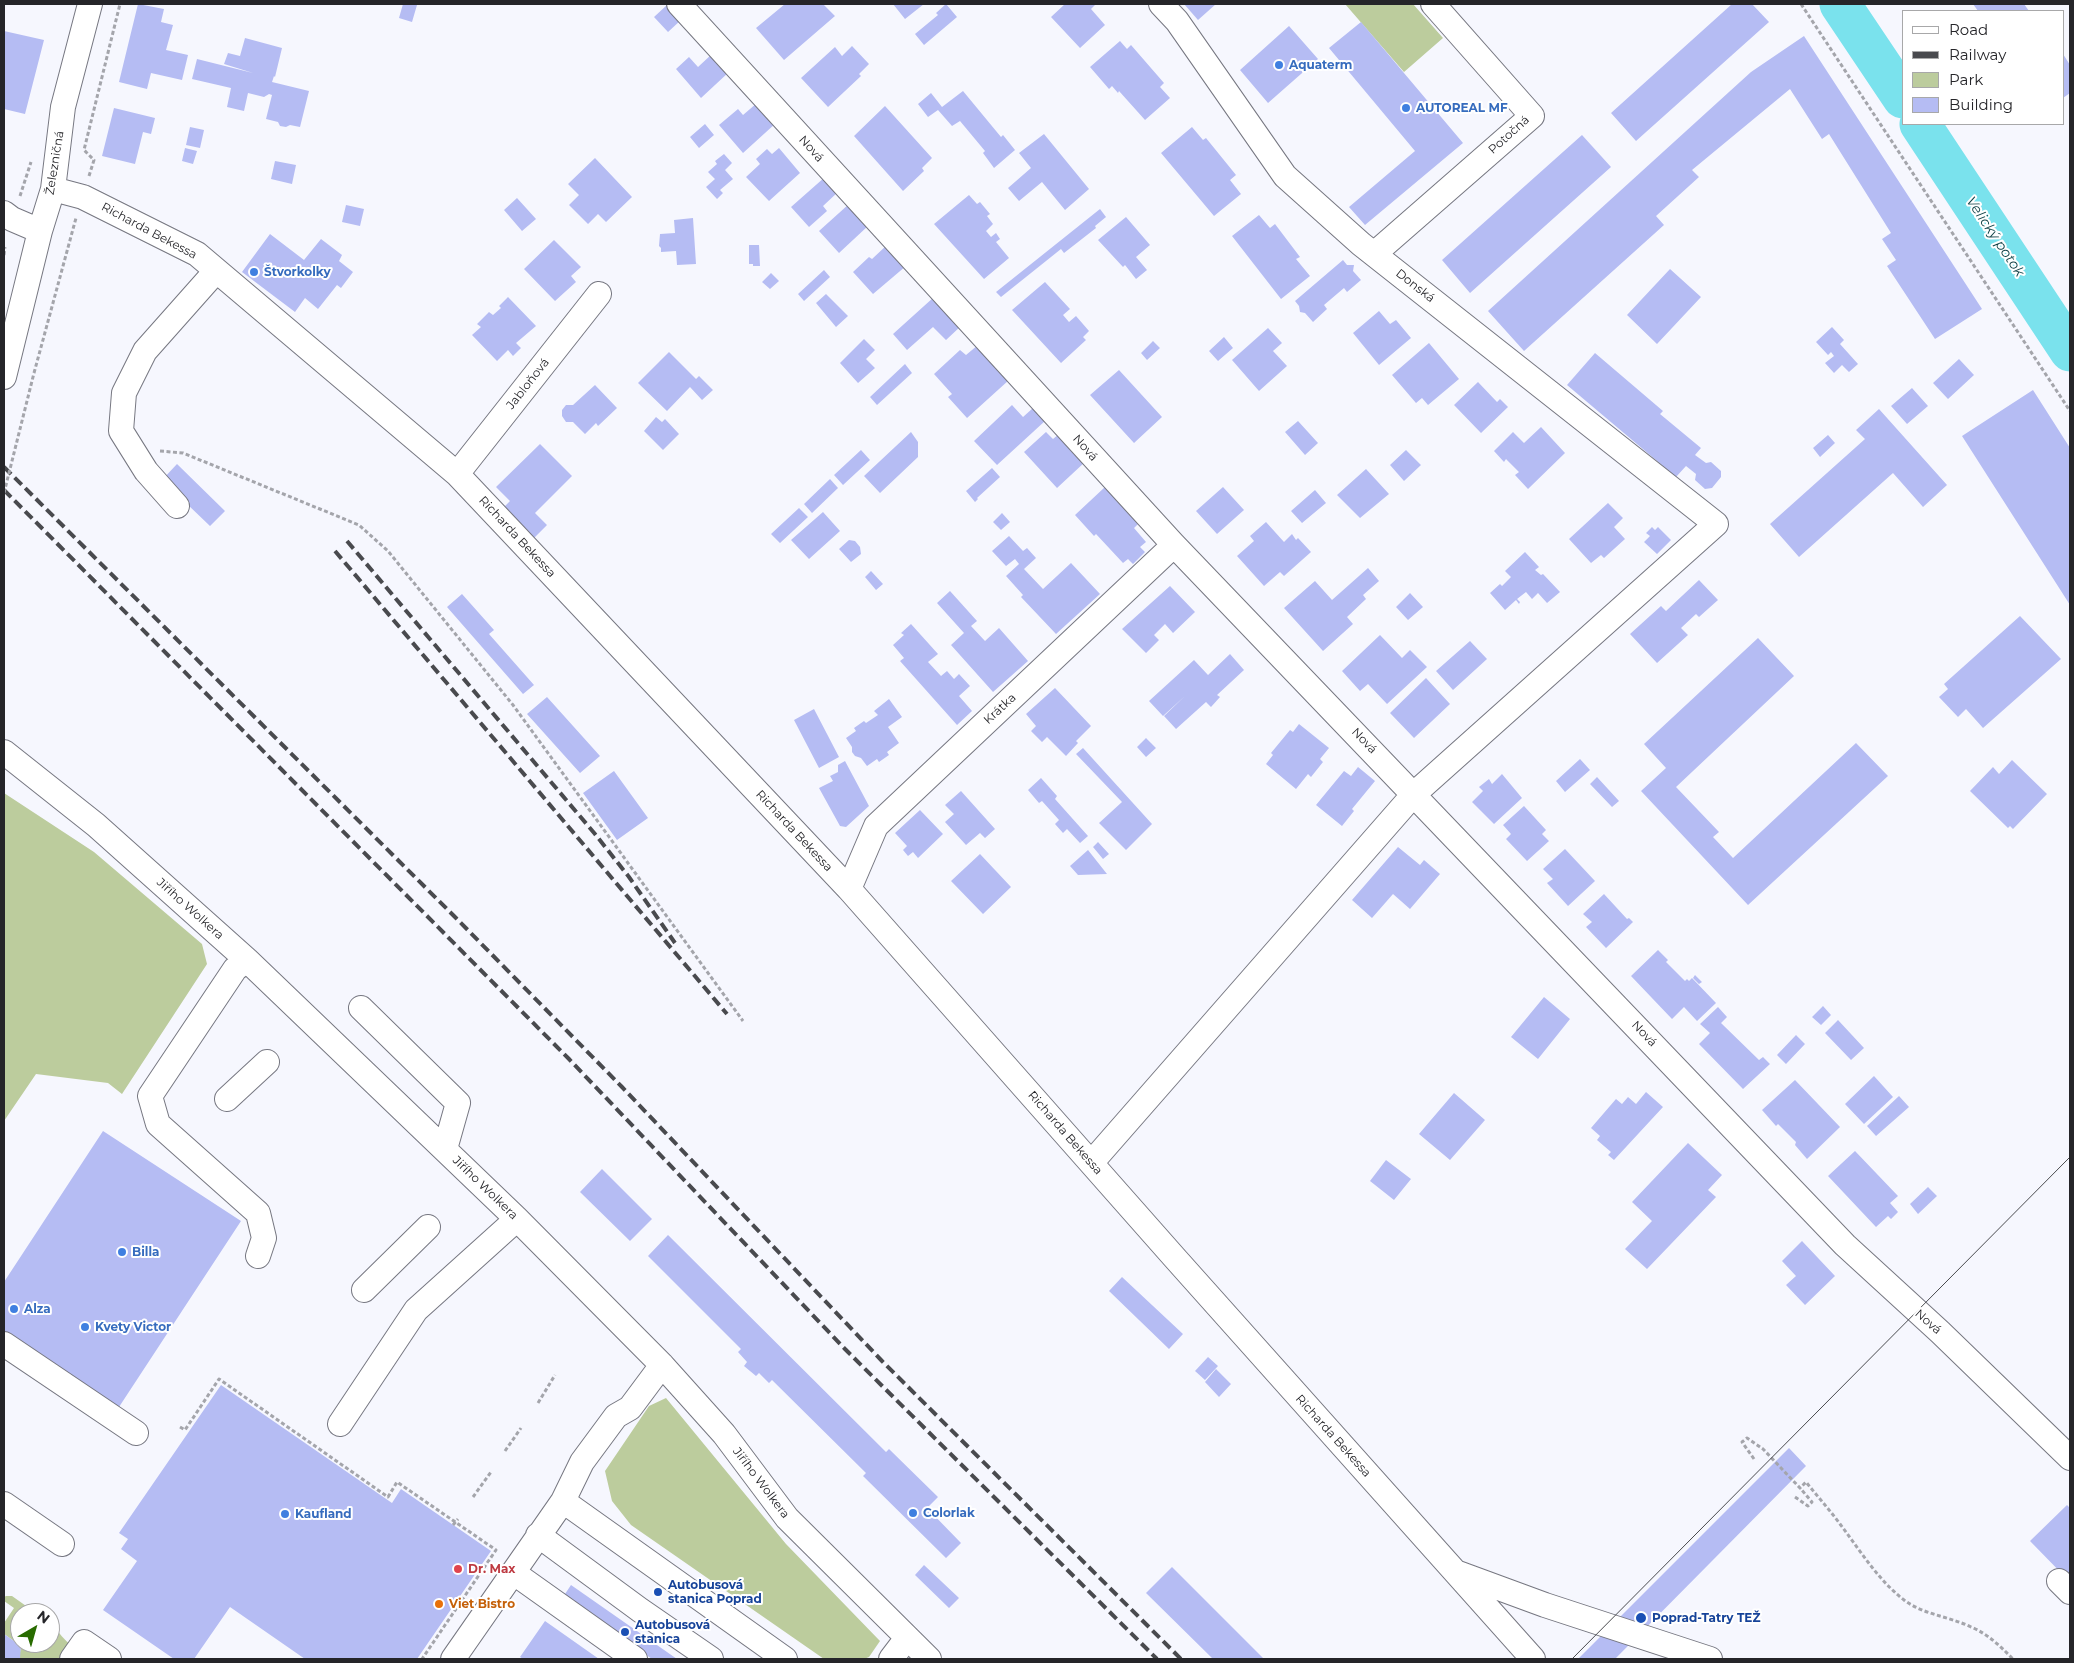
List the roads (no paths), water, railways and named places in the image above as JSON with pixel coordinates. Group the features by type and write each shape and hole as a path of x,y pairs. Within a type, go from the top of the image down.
{"street":[{"name":"Železničná","path":"4,377 40,231 53,189 63,107 90,4"},
{"name":"Nová","path":"678,4 1174,546 1846,1245 1940,1332 2070,1458"},
{"name":"Donská","path":"1161,4 1177,21 1285,176 1374,254 1716,524 1414,794"},
{"name":"Potočná","path":"1374,254 1532,116 1433,4"},
{"name":"Richarda Bekessa","path":"53,189 82,197 197,254 457,474 849,889 1092,1162 1180,1265 1532,1659"},
{"path":"4,213 12,219 40,231"},
{"path":"177,506 146,471 121,431 124,393 145,351 216,271"},
{"name":"Jabloňová","path":"457,474 600,294"},
{"name":"Krátka","path":"849,889 876,826 1174,546"},
{"name":"Jiřího Wolkera","path":"4,752 96,825 247,960 517,1219 662,1365 724,1434 787,1518 929,1659"},
{"path":"1092,1162 1414,794"},
{"path":"247,960 235,969 150,1096 158,1124 258,1213 264,1238 258,1256"},
{"path":"361,1008 458,1102 445,1149"},
{"path":"227,1099 267,1062"},
{"path":"340,1424 416,1310 517,1219"},
{"path":"364,1290 428,1227"},
{"path":"4,1344 136,1433"},
{"path":"460,1657 538,1535 563,1501 582,1462 616,1416 630,1408 662,1365"},
{"path":"563,1501 785,1659"},
{"path":"4,1504 62,1544"},
{"path":"538,1535 640,1610 711,1659"},
{"path":"1454,1571 1545,1605 1710,1659"},
{"path":"514,1573 635,1659"},
{"path":"891,1659 907,1638"},
{"path":"72,1659 84,1642 109,1659"}],"waterway":[{"name":"Velický potok","path":"1840,4 1902,97"},
{"name":"Velický potok","path":"1921,125 2070,351"}],"tram line":[{"path":"1572,1659 2070,1157"}],"railway":[{"path":"4,467 456,918 622,1087 882,1361 1181,1659"},
{"path":"4,490 569,1059 845,1349 1157,1659"},
{"path":"347,541 595,834 629,877 675,943"},
{"path":"335,551 727,1014"}],"place":[{"name":"Aquaterm","path":"1279,65"},
{"name":"AUTOREAL MF","path":"1406,108"},
{"name":"Štvorkolky","path":"254,272"},
{"name":"Billa","path":"122,1252"},
{"name":"Alza","path":"14,1309"},
{"name":"Kvety Victor","path":"85,1327"},
{"name":"Colorlak","path":"913,1513"},
{"name":"Kaufland","path":"285,1514"},
{"name":"Dr. Max","path":"458,1569"},
{"name":"Autobusová stanica Poprad","path":"658,1592"},
{"name":"Viet Bistro","path":"439,1604"},
{"name":"Poprad-Tatry TEŽ","path":"1641,1618"},
{"name":"Autobusová stanica","path":"625,1632"}]}
